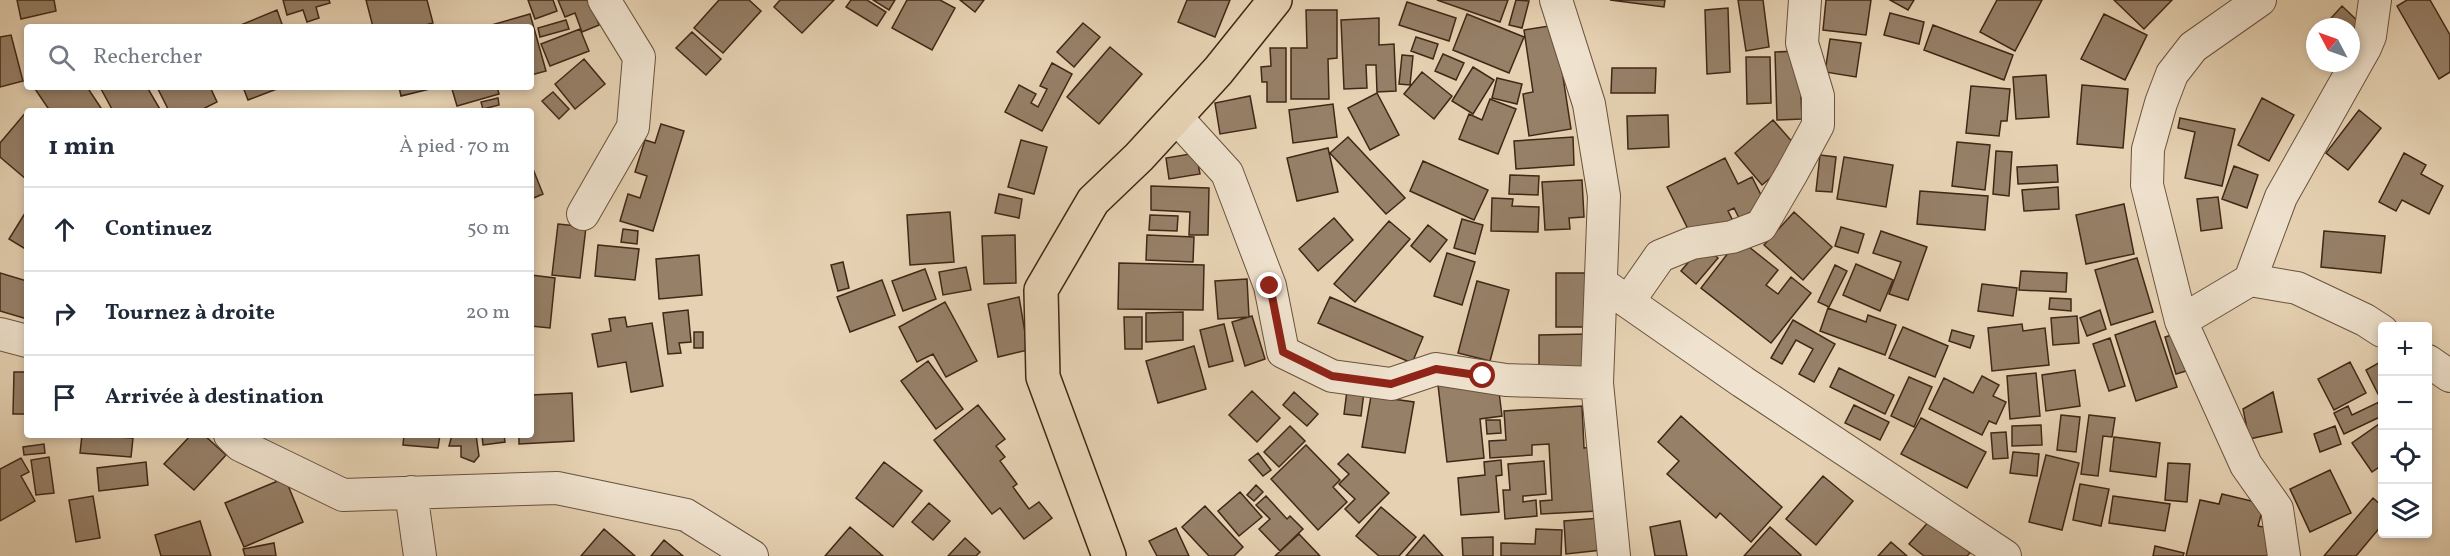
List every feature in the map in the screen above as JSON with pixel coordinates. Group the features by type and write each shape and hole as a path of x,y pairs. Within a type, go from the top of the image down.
{"highway":[{"path":"1109,556 1043,377 1041,290 1093,201 1218,71 1275,0"}],"street":[{"path":"583,214 633,127 639,57 604,0"},
{"path":"1556,0 1589,104 1604,196 1597,383 1614,556"},
{"path":"1628,302 1660,256 1692,243 1732,237 1761,226 1818,125 1818,96 1802,43 1805,0"},
{"path":"2260,0 2193,47 2172,74 2148,149 2147,185 2181,321 2246,465 2277,509 2284,556"},
{"path":"2181,321 2250,280 2281,197 2365,48 2370,36 2375,0"},
{"path":"1176,117 1227,173 1270,286 1283,352 1332,376 1391,384 1436,369 1506,380 1597,383"},
{"path":"2250,280 2297,288 2366,320 2378,328"},
{"path":"1601,283 1743,382 2005,556"},
{"path":"0,334 24,340"},
{"path":"2432,364 2450,376"},
{"path":"233,438 240,444 343,495 557,488 687,515 752,556"},
{"path":"411,492 420,556"}],"building":[{"path":"17,0 54,0 56,11 21,19"},
{"path":"283,0 329,0 330,3 316,7 319,18 307,22 303,10 287,15"},
{"path":"366,0 427,0 433,23 429,24 372,24"},
{"path":"528,0 553,0 557,11 535,19"},
{"path":"558,0 590,0 599,25 582,32 575,13 565,17"},
{"path":"719,0 749,0 761,11 723,53 694,28"},
{"path":"780,0 834,0 802,33 774,7"},
{"path":"851,0 867,0 886,12 877,26 846,7"},
{"path":"873,0 895,0 889,10"},
{"path":"907,0 940,0 955,8 932,50 892,28"},
{"path":"960,0 984,0 975,12"},
{"path":"1187,0 1230,0 1215,37 1178,22"},
{"path":"1437,0 1508,0 1500,22"},
{"path":"1516,0 1529,1 1522,28 1509,25"},
{"path":"1610,0 1665,0 1664,7"},
{"path":"1738,0 1763,0 1769,47 1746,51"},
{"path":"1826,0 1871,0 1866,35 1823,30"},
{"path":"1890,0 1914,0 1908,10"},
{"path":"1997,0 2042,0 2015,51 1980,32"},
{"path":"2114,0 2172,0 2144,29"},
{"path":"2407,0 2430,0 2450,35 2450,72 2439,79 2397,6"},
{"path":"1407,2 1456,18 1449,41 1399,25"},
{"path":"2342,6 2355,18 2331,18"},
{"path":"1728,8 1730,72 1707,74 1705,10"},
{"path":"277,10 282,24 243,24"},
{"path":"1306,10 1337,10 1337,58 1328,59 1329,99 1291,99 1291,48 1307,48"},
{"path":"1890,13 1924,22 1919,44 1884,35"},
{"path":"530,14 533,24 495,24"},
{"path":"1467,14 1524,37 1509,73 1453,50"},
{"path":"2104,14 2147,35 2125,80 2081,59"},
{"path":"1379,18 1379,45 1394,44 1396,91 1377,92 1376,65 1366,65 1367,88 1344,89 1341,20"},
{"path":"566,20 569,29 540,37 538,28"},
{"path":"1083,23 1100,37 1074,67 1057,52"},
{"path":"2360,23 2365,28 2360,33"},
{"path":"1555,25 1571,129 1529,136 1523,94 1533,92 1524,30"},
{"path":"1933,25 2013,55 2004,80 1924,50"},
{"path":"534,28 546,71 534,74"},
{"path":"580,29 589,51 550,66 541,44"},
{"path":"692,32 721,59 706,75 676,48"},
{"path":"11,35 23,81 0,87 0,37"},
{"path":"1416,37 1438,44 1433,59 1411,51"},
{"path":"1830,39 1861,43 1856,77 1825,72"},
{"path":"1110,47 1142,74 1099,124 1067,97"},
{"path":"1270,48 1286,48 1286,102 1267,102 1267,82 1262,82 1261,67 1271,66"},
{"path":"1799,51 1802,119 1777,120 1775,52"},
{"path":"1443,54 1464,63 1456,80 1435,71"},
{"path":"1402,55 1413,56 1410,85 1399,84"},
{"path":"1746,57 1770,57 1771,103 1747,104"},
{"path":"584,59 605,84 575,109 555,84"},
{"path":"1052,63 1072,74 1042,131 1005,112 1019,85 1036,94 1031,103 1038,107 1047,89 1040,86"},
{"path":"1473,67 1494,80 1473,114 1452,101"},
{"path":"1612,68 1656,68 1655,93 1611,93"},
{"path":"1422,72 1452,96 1434,119 1404,94"},
{"path":"2046,75 2049,117 2016,119 2013,77"},
{"path":"1497,78 1522,84 1517,104 1492,98"},
{"path":"2082,85 2128,89 2123,148 2077,144"},
{"path":"1971,86 2010,89 2007,121 2001,121 1999,136 1966,133"},
{"path":"36,90 89,90 101,108 48,108"},
{"path":"102,90 149,90 159,108 111,108"},
{"path":"158,90 211,90 217,102 205,108 168,108"},
{"path":"244,90 274,90 248,100"},
{"path":"400,90 426,90 401,96"},
{"path":"452,90 498,90 499,94 457,106"},
{"path":"553,92 569,109 559,119 542,101"},
{"path":"1377,93 1399,135 1370,150 1348,108"},
{"path":"1250,96 1256,128 1220,134 1215,103"},
{"path":"498,98 499,105 483,108 481,102"},
{"path":"2262,98 2294,115 2269,161 2238,145"},
{"path":"1490,99 1516,109 1498,154 1459,139 1469,114 1482,120"},
{"path":"1333,104 1337,137 1293,143 1289,110"},
{"path":"2359,110 2381,128 2348,170 2326,153"},
{"path":"24,115 24,177 0,157 0,143"},
{"path":"1668,115 1669,147 1628,149 1627,116"},
{"path":"2180,118 2235,129 2222,186 2185,178 2195,132 2178,128"},
{"path":"1773,120 1801,152 1762,185 1735,153"},
{"path":"661,124 684,131 653,231 620,221 628,194 640,198 647,176 635,172 645,140 655,143"},
{"path":"1348,137 1405,198 1386,214 1330,153"},
{"path":"1573,137 1574,165 1516,169 1514,141"},
{"path":"1021,140 1047,147 1034,194 1008,187"},
{"path":"1957,142 1990,145 1985,190 1952,186"},
{"path":"1328,148 1338,192 1297,201 1287,158"},
{"path":"1996,151 2012,152 2009,196 1993,194"},
{"path":"1196,153 1200,174 1169,179 1166,158"},
{"path":"2404,153 2426,165 2421,174 2443,186 2429,214 2402,200 2396,211 2379,202"},
{"path":"1820,155 1836,157 1832,192 1816,191"},
{"path":"1844,157 1893,165 1886,207 1837,199"},
{"path":"1725,158 1738,184 1752,177 1766,205 1739,218 1734,208 1728,211 1733,221 1694,241 1667,187"},
{"path":"1423,161 1488,190 1474,220 1410,191"},
{"path":"2057,165 2058,182 2018,184 2017,167"},
{"path":"2234,166 2258,175 2247,208 2222,199"},
{"path":"534,172 543,194 534,198"},
{"path":"1510,175 1539,176 1538,195 1509,194"},
{"path":"1582,180 1584,217 1569,218 1570,229 1545,230 1542,182"},
{"path":"1151,186 1209,188 1208,235 1189,235 1190,212 1151,210"},
{"path":"2058,187 2059,209 2024,211 2022,190"},
{"path":"1920,191 1988,196 1985,230 1917,224"},
{"path":"999,194 1022,199 1019,218 995,213"},
{"path":"2218,197 2222,228 2201,231 2197,199"},
{"path":"1492,198 1513,199 1512,206 1539,207 1538,232 1491,231"},
{"path":"2124,204 2134,254 2086,264 2076,215"},
{"path":"950,212 954,262 910,265 907,215"},
{"path":"1794,212 1832,247 1803,280 1764,245"},
{"path":"24,215 24,248 9,239"},
{"path":"1150,215 1178,216 1177,231 1149,230"},
{"path":"1334,218 1353,240 1318,271 1299,249"},
{"path":"1462,219 1483,225 1475,254 1454,248"},
{"path":"1389,221 1410,239 1355,302 1334,284"},
{"path":"558,224 586,227 580,278 552,275"},
{"path":"1428,225 1447,240 1430,262 1411,246"},
{"path":"1841,227 1864,234 1858,253 1835,246"},
{"path":"623,229 638,231 637,244 621,242"},
{"path":"1881,231 1927,247 1908,300 1889,294 1901,262 1873,253"},
{"path":"2324,231 2385,236 2381,273 2321,267"},
{"path":"1015,235 1016,283 984,284 982,236"},
{"path":"1147,235 1194,237 1193,262 1146,260"},
{"path":"1739,239 1778,270 1766,285 1778,294 1791,277 1811,293 1771,343 1701,288"},
{"path":"598,245 639,249 635,280 595,276"},
{"path":"1703,245 1718,258 1696,284 1681,271"},
{"path":"1447,253 1475,262 1462,305 1434,296"},
{"path":"699,255 702,295 659,299 656,259"},
{"path":"2137,258 2153,312 2111,325 2095,270"},
{"path":"843,262 849,288 838,291 831,265"},
{"path":"1119,263 1204,265 1203,310 1118,309"},
{"path":"1856,264 1893,280 1880,311 1843,295"},
{"path":"1835,265 1847,271 1829,307 1818,302"},
{"path":"966,267 971,290 943,295 939,272"},
{"path":"925,269 936,299 903,311 892,281"},
{"path":"2021,271 2067,273 2066,292 2019,290"},
{"path":"0,273 24,280 24,318 0,311"},
{"path":"1556,273 1589,273 1589,327 1556,327"},
{"path":"534,275 555,278 550,328 534,326"},
{"path":"1247,279 1249,317 1218,319 1215,281"},
{"path":"882,280 895,315 850,332 837,297"},
{"path":"1477,281 1509,290 1490,361 1458,353"},
{"path":"1982,284 2017,288 2013,316 1978,311"},
{"path":"1019,297 1028,350 998,357 988,304"},
{"path":"1330,297 1423,337 1412,363 1318,323"},
{"path":"2050,298 2071,299 2071,311 2049,309"},
{"path":"945,302 977,361 946,377 933,354 917,362 899,327"},
{"path":"1828,308 1866,322 1868,315 1896,325 1885,355 1820,331"},
{"path":"688,310 691,342 679,343 681,353 668,354 663,313"},
{"path":"2100,310 2106,329 2087,336 2080,318"},
{"path":"1183,312 1183,340 1146,342 1146,313"},
{"path":"1252,316 1265,359 1245,366 1232,322"},
{"path":"2077,316 2079,343 2053,345 2051,318"},
{"path":"625,317 627,327 652,323 663,386 631,392 626,362 598,367 592,334 611,331 609,319"},
{"path":"1124,317 1142,317 1142,349 1125,349"},
{"path":"1793,320 1835,344 1814,382 1799,374 1813,349 1796,340 1782,364 1771,358"},
{"path":"2155,321 2177,387 2136,401 2115,335"},
{"path":"1224,324 1233,361 1209,367 1200,330"},
{"path":"2022,324 2023,331 2045,328 2049,365 1992,371 1988,328"},
{"path":"1903,327 1948,346 1935,377 1889,358"},
{"path":"1952,330 1974,336 1970,348 1949,341"},
{"path":"2185,331 2196,368 2176,374 2165,337"},
{"path":"694,332 703,332 703,348 694,348"},
{"path":"1590,334 1591,369 1539,370 1539,335"},
{"path":"2110,338 2125,386 2109,391 2093,344"},
{"path":"1194,346 1206,389 1158,403 1146,361"},
{"path":"928,361 963,409 936,429 901,381"},
{"path":"2350,362 2366,393 2334,410 2318,379"},
{"path":"2378,363 2378,394 2366,370"},
{"path":"1839,368 1894,395 1885,414 1830,387"},
{"path":"2075,370 2080,406 2046,411 2042,375"},
{"path":"14,372 24,372 24,414 13,414"},
{"path":"2036,373 2040,416 2010,419 2007,376"},
{"path":"1982,376 1999,385 1993,396 2006,402 1996,424 1989,421 1982,435 1929,409 1944,378 1973,393"},
{"path":"1909,377 1932,387 1914,427 1891,416"},
{"path":"1498,384 1502,416 1480,419 1484,458 1447,462 1438,385"},
{"path":"1347,390 1364,392 1361,416 1344,414"},
{"path":"1252,391 1280,418 1257,442 1229,415"},
{"path":"1294,392 1318,414 1307,426 1283,405"},
{"path":"2273,392 2282,432 2249,439 2243,409"},
{"path":"572,393 574,441 519,444 519,438 534,438 534,395"},
{"path":"1371,396 1414,402 1405,453 1362,447"},
{"path":"2378,402 2378,418 2344,434 2334,413 2348,406 2352,415"},
{"path":"978,405 1005,439 996,446 1005,457 1000,461 1017,484 1013,487 1029,509 1039,502 1052,518 1024,539 1000,508 992,514 934,440"},
{"path":"1854,405 1889,422 1880,440 1845,423"},
{"path":"1582,406 1584,448 1594,447 1598,511 1541,514 1540,501 1552,500 1549,444 1532,445 1532,455 1490,458 1489,441 1506,440 1504,411"},
{"path":"2061,415 2080,417 2076,452 2057,450"},
{"path":"2089,415 2115,418 2112,437 2103,436 2098,476 2081,474"},
{"path":"1681,416 1782,507 1751,542 1720,513 1716,518 1667,474 1679,461 1658,442"},
{"path":"1921,418 1986,452 1967,488 1901,454"},
{"path":"1486,420 1500,420 1501,433 1487,434"},
{"path":"2041,425 2042,445 2012,446 2012,426"},
{"path":"2378,425 2378,468 2372,472 2352,443"},
{"path":"1290,426 1305,441 1279,467 1264,452"},
{"path":"2335,426 2341,444 2320,452 2314,434"},
{"path":"2006,432 2008,458 1993,459 1991,433"},
{"path":"2114,437 2160,443 2156,477 2110,471"},
{"path":"82,438 133,438 131,457 80,453"},
{"path":"188,438 207,438 226,455 194,490 164,464"},
{"path":"404,438 440,438 438,448 403,445"},
{"path":"451,438 476,438 479,456 474,462 461,457 461,446 449,446"},
{"path":"482,438 504,438 505,442 483,445"},
{"path":"44,444 45,453 24,455 23,447"},
{"path":"1306,445 1340,480 1333,487 1347,502 1318,530 1271,479"},
{"path":"2013,452 2039,454 2037,476 2010,473"},
{"path":"1258,453 1271,470 1263,476 1249,460"},
{"path":"1348,454 1389,493 1359,523 1345,509 1355,499 1339,484 1349,474 1338,464"},
{"path":"2046,455 2079,463 2062,530 2029,522"},
{"path":"49,457 54,493 36,495 31,460"},
{"path":"21,458 29,472 21,476 35,501 0,521 0,469"},
{"path":"1501,460 1502,475 1496,476 1499,512 1461,515 1458,478 1485,475 1484,462"},
{"path":"1544,461 1546,494 1523,496 1523,502 1536,500 1537,516 1505,519 1503,490 1510,490 1508,464"},
{"path":"146,462 148,485 99,491 97,468"},
{"path":"884,462 922,491 893,527 856,498"},
{"path":"2168,463 2190,464 2187,502 2165,500"},
{"path":"2330,470 2351,513 2310,532 2290,489"},
{"path":"1823,476 1853,501 1816,545 1786,519"},
{"path":"285,478 303,522 244,547 225,503"},
{"path":"2080,484 2109,489 2101,526 2073,520"},
{"path":"1256,485 1263,492 1254,501 1247,495"},
{"path":"1240,492 1262,517 1239,536 1218,511"},
{"path":"2222,494 2264,504 2258,526 2278,530 2272,556 2186,556 2200,500 2219,504"},
{"path":"93,496 100,538 76,542 69,500"},
{"path":"1266,496 1287,519 1290,516 1303,529 1280,551 1259,529 1270,519 1256,505"},
{"path":"2113,496 2170,504 2165,531 2109,523"},
{"path":"2373,498 2378,502 2378,530 2356,556 2324,556"},
{"path":"929,503 950,521 933,540 912,522"},
{"path":"1205,506 1243,547 1234,556 1209,556 1182,527"},
{"path":"1381,507 1416,537 1399,556 1379,556 1356,536"},
{"path":"1600,518 1602,550 1566,554 1564,521"},
{"path":"1931,519 1970,553 1967,556 1924,556 1909,544"},
{"path":"200,521 211,556 161,556 155,535"},
{"path":"1680,521 1687,556 1655,556 1650,527"},
{"path":"850,527 883,556 825,556"},
{"path":"1770,527 1801,555 1744,556"},
{"path":"1176,528 1189,556 1157,556 1149,541"},
{"path":"604,529 635,556 581,556"},
{"path":"1536,529 1562,530 1561,556 1501,556 1501,543 1535,544"},
{"path":"1299,534 1320,556 1275,556"},
{"path":"1424,535 1443,556 1406,556"},
{"path":"1493,537 1493,556 1463,556 1462,538"},
{"path":"965,538 980,552 976,556 948,556"},
{"path":"664,540 683,556 651,556"},
{"path":"1891,542 1907,556 1878,556"},
{"path":"274,543 276,556 245,556 243,549"},
{"path":"2155,546 2184,553 2183,556 2153,556"}],"route":[{"path":"1270,286 1283,352 1332,376 1391,384 1436,369 1483,376"}]}
